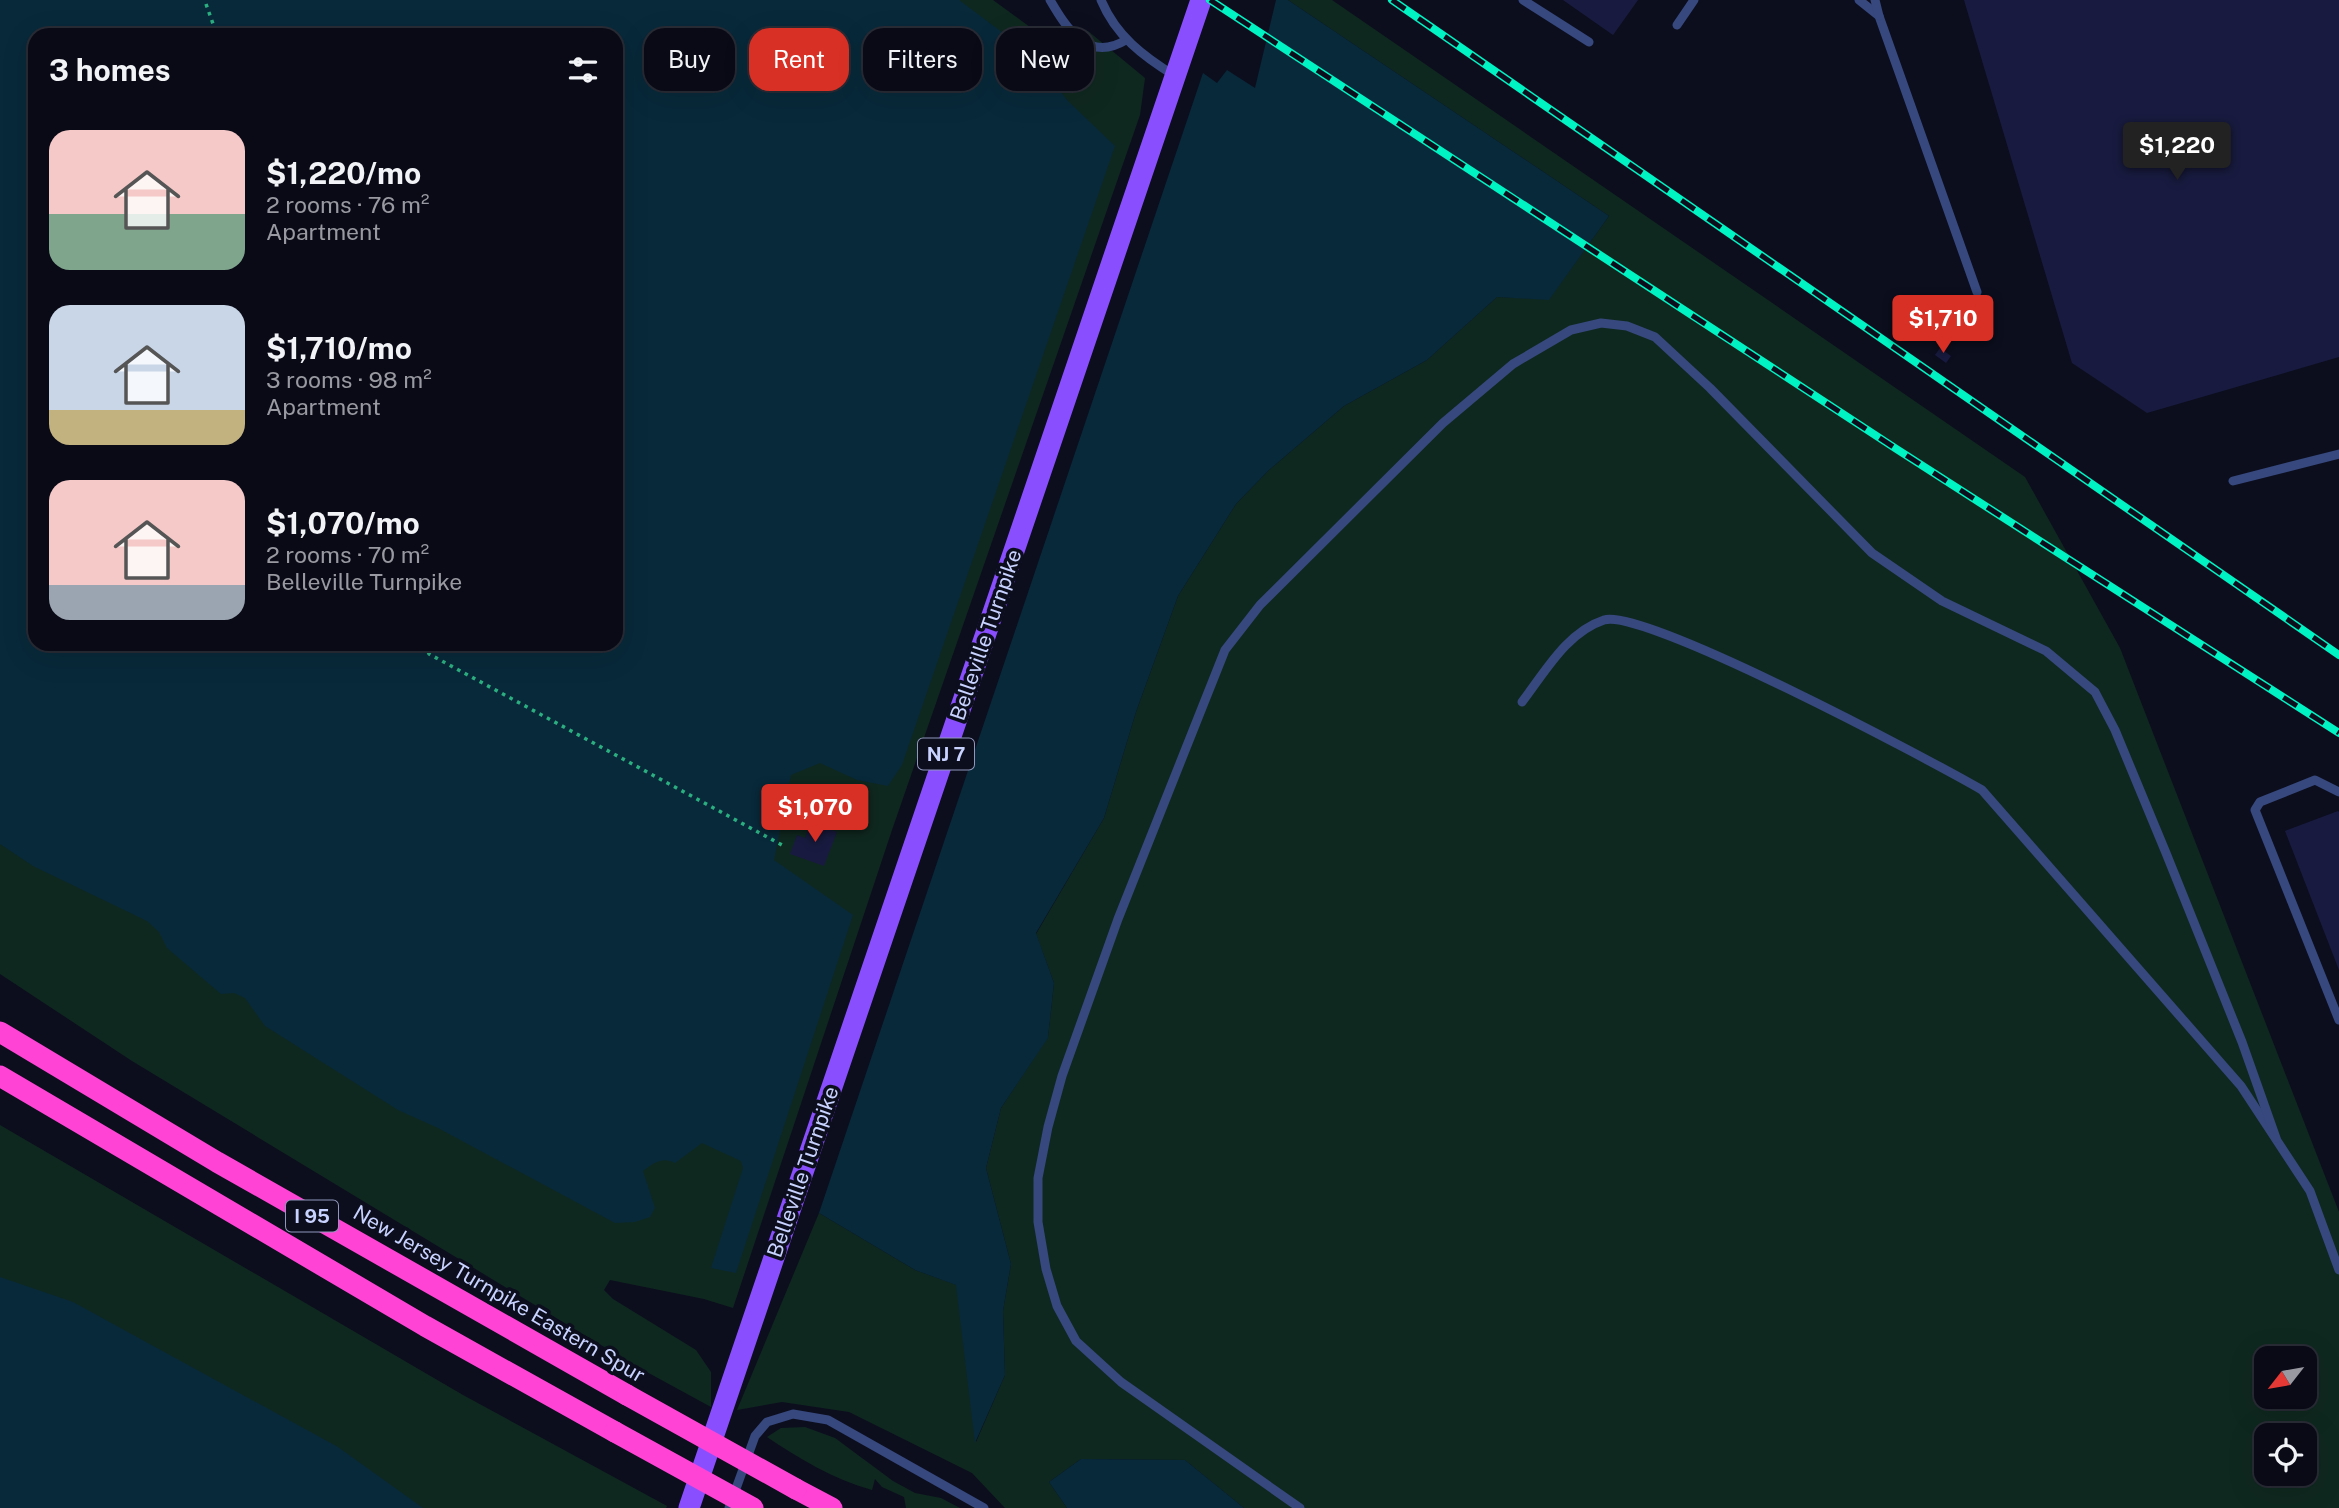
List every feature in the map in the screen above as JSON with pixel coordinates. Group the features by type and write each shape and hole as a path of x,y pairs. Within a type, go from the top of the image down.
{"highway":[{"name":"New Jersey Turnpike Eastern Spur","path":"0,1032 217,1162 832,1508"},
{"name":"I 95","path":"0,1076 402,1312 753,1508"}],"main road":[{"name":"Belleville Turnpike","path":"689,1508 1201,0"}],"lane":[{"path":"1050,0 1078,39 1096,47 1114,47 1126,40"},
{"path":"1101,0 1126,40 1142,56 1175,76"},
{"path":"1523,0 1589,42"},
{"path":"1677,25 1694,0"},
{"path":"1859,0 1879,16"},
{"path":"1875,0 1977,292"},
{"path":"1300,1508 1121,1382 1076,1341 1058,1306 1046,1269 1038,1222 1038,1178 1048,1128 1062,1076 1118,919 1225,650 1260,605 1443,423 1513,364 1571,330 1601,323 1627,326 1655,337 1710,388 1872,553 1942,601 2046,652 2095,692 2115,730 2166,853 2242,1042 2276,1138"},
{"path":"2233,481 2339,454"},
{"path":"1522,702 1574,635 1606,619 1626,622 1704,649 1934,762 1982,790 2241,1086 2310,1191 2339,1270"},
{"path":"2339,792 2315,780 2260,802 2255,810 2339,1020"},
{"path":"729,1508 751,1444 761,1428 783,1415 804,1414 828,1420 984,1508"}],"path":[{"path":"206,4 215,28"},
{"path":"428,651 429,654 782,845"}],"green space":[{"path":"0,0 993,0 1031,28 996,28 996,91 1094,91 1094,36 1145,78 1140,115 892,830 733,1308 704,1299 610,1280 604,1290 613,1299 696,1350 711,1372 711,1407 634,1365 132,1061 0,974"},
{"path":"1288,0 1332,0 2025,477 2120,648 2339,1212 2339,1508 1244,1508 1185,1460 1081,1459 1049,1482 1067,1508 1005,1508 972,1473 849,1412 782,1402 737,1410 819,1213 915,1270 957,1285 976,1442 1005,1375 1003,1311 1011,1264 986,1168 1001,1108 1048,1037 1054,983 1036,934 1104,818 1136,712 1178,596 1236,504 1269,470 1344,406 1427,360 1497,297 1549,299 1609,216"},
{"path":"0,1125 463,1395 667,1506 666,1508 0,1508"},
{"path":"805,1427 835,1438 893,1481 915,1493 941,1498 960,1508 906,1508 904,1497 882,1487 875,1479 872,1490 844,1480 804,1461 767,1437 781,1428"}],"water":[{"path":"0,0 959,0 996,28 996,91 1060,91 1115,146 902,765 888,786 857,780 820,763 791,775 774,860 853,915 736,1273 711,1268 743,1168 741,1161 702,1143 675,1163 662,1160 654,1163 643,1171 655,1208 650,1217 635,1222 615,1223 438,1128 398,1110 265,1026 245,998 234,993 221,994 167,948 159,932 147,921 33,866 0,844"},
{"path":"1276,0 1288,0 1609,216 1549,300 1497,297 1427,360 1344,406 1269,470 1236,504 1178,596 1136,712 1104,818 1036,933 1054,983 1048,1038 1001,1108 986,1168 1011,1264 1003,1311 1005,1375 975,1443 956,1285 915,1270 819,1213 1203,73 1217,83 1227,70 1255,88"},
{"path":"0,1277 73,1302 338,1447 423,1508 0,1508"},
{"path":"1081,1459 1185,1460 1244,1508 1067,1508 1049,1482"}],"building":[{"path":"1563,0 1638,0 1613,35"},
{"path":"1964,0 2339,0 2339,357 2147,413 2072,363"},
{"path":"1940,348 1951,356 1946,363 1935,355"},
{"path":"2339,812 2339,970 2285,831"},
{"path":"811,822 837,832 824,866 790,854 797,835 805,838"}],"railway":[{"path":"1210,0 1898,450 2339,733"},
{"path":"1392,0 2339,655"}]}
